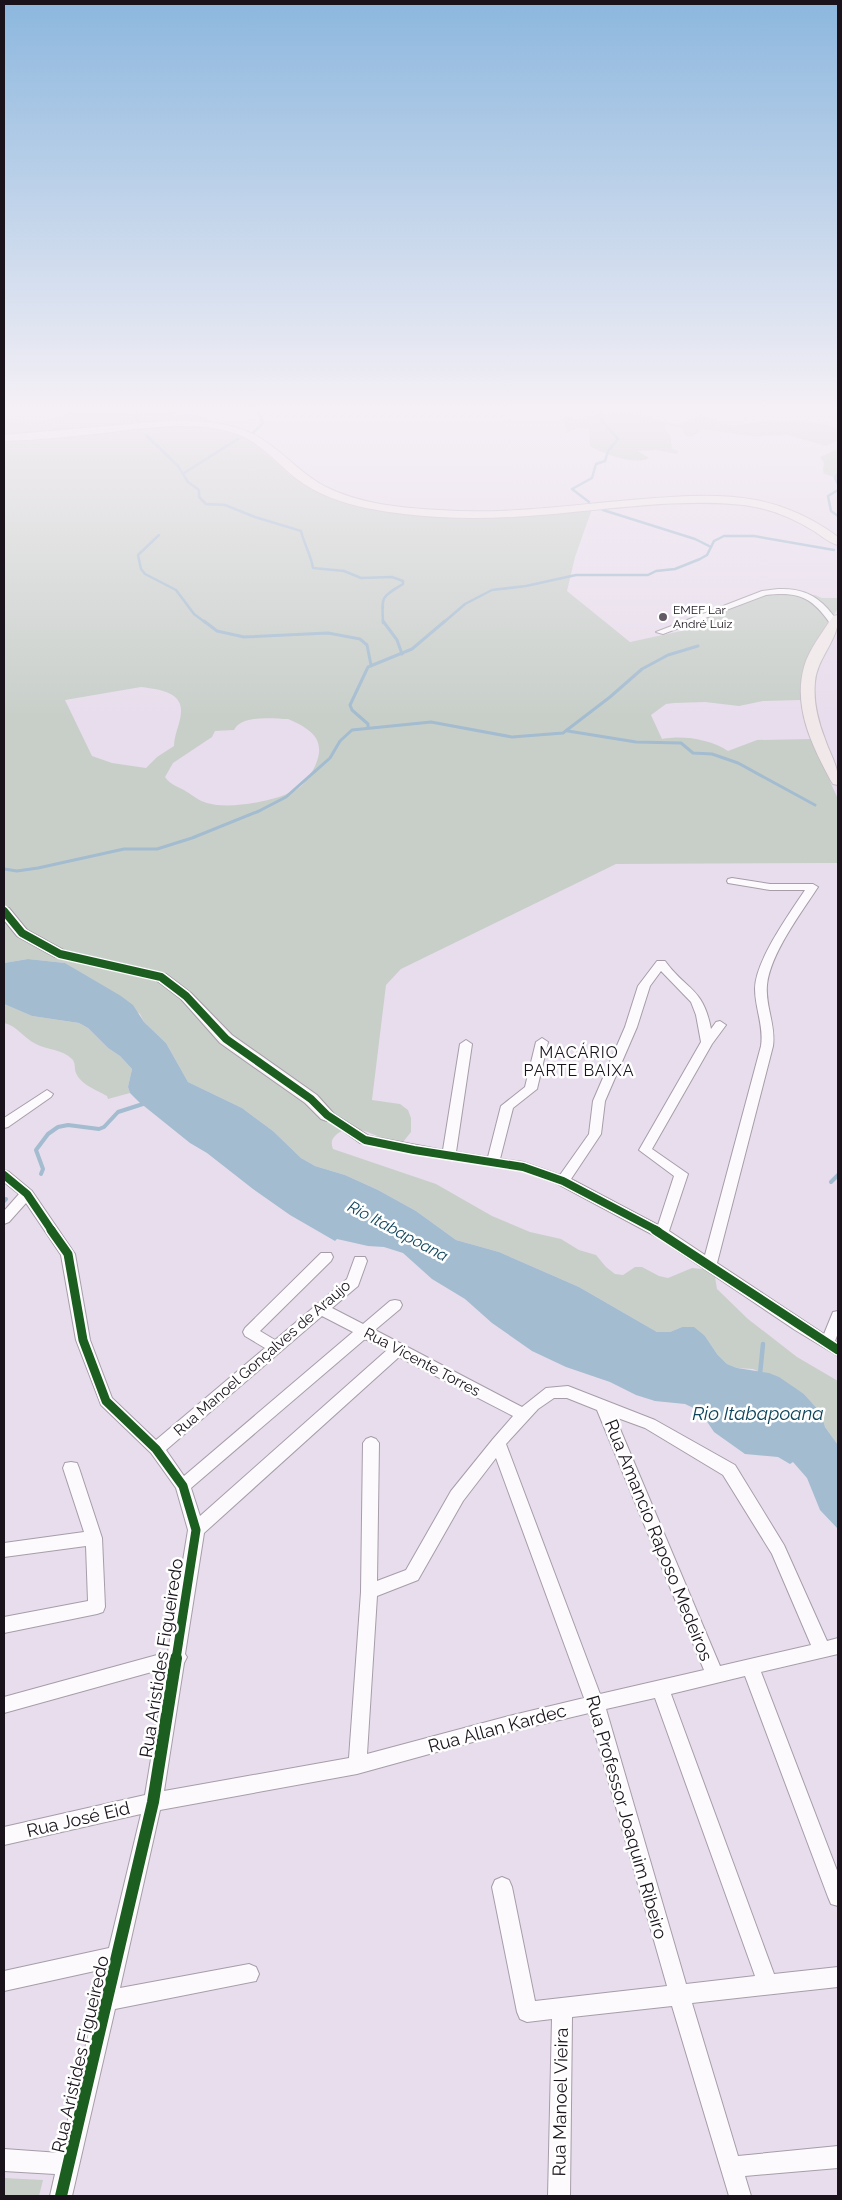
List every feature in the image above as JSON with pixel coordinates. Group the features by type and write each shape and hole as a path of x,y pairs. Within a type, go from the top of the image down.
{"main road":[{"path":"421,512 497,514 527,512"},
{"path":"785,512 814,526 838,542"},
{"path":"836,622 824,640 812,665 808,692 809,714 816,738 838,781"}],"street":[{"path":"660,632 765,593 781,590 798,592 813,598 823,606 836,622"},
{"path":"709,1265 766,1049 768,1034 762,1004 761,983 766,968 794,916 813,887 770,887 732,880"},
{"path":"4,911 22,933 60,954 161,977 186,996 226,1040 311,1099 327,1115 366,1140 523,1167 563,1181 662,1233 833,1346 838,1316"},
{"path":"563,1181 595,1134 599,1101 631,1027 644,986 661,963 671,978 690,992 702,1011 707,1042"},
{"path":"662,1233 681,1174 645,1150 707,1042 720,1025"},
{"path":"493,1162 507,1106 531,1089 542,1042"},
{"path":"449,1155 466,1044"},
{"path":"4,1124 47,1094"},
{"name":"Rua Aristides Figueiredo","path":"4,1175 27,1194 68,1254 83,1340 106,1401 156,1449 182,1486 196,1530 178,1657 153,1802 61,2196"},
{"path":"4,1219 27,1194"},
{"path":"275,1347 250,1332 326,1256"},
{"name":"Rua Manoel Gonçalves de Araujo","path":"156,1449 352,1282 360,1261"},
{"path":"182,1486 395,1305"},
{"name":"Rua Vicente Torres","path":"321,1309 524,1415"},
{"path":"196,1530 398,1349"},
{"path":"369,1592 412,1575 457,1496 498,1443 533,1405 551,1392 568,1392 650,1424 729,1470 778,1550 830,1648"},
{"name":"Rua Amancio Raposo Medeiros","path":"603,1406 715,1675"},
{"path":"357,1766 369,1592 371,1443"},
{"name":"Rua Professor Joaquim Ribeiro","path":"498,1443 595,1703 679,1995 740,2196"},
{"path":"4,1625 97,1607 94,1538 71,1468"},
{"path":"4,1550 94,1538"},
{"name":"Rua Allan Kardec","path":"153,1802 357,1766 509,1724 830,1648"},
{"path":"4,1705 178,1657"},
{"path":"750,1667 838,1897"},
{"path":"660,1688 768,1986"},
{"name":"Rua José Eid","path":"4,1836 153,1802"},
{"path":"502,1887 527,2012 838,1977"},
{"path":"4,1981 118,1956"},
{"path":"108,2000 248,1974"},
{"name":"Rua Manoel Vieira","path":"559,2196 562,2007"},
{"path":"732,2167 838,2158"},
{"path":"4,2160 69,2164"}],"shaded area":[{"path":"4,512 395,512 463,519 563,512 591,512 575,557 567,591 630,642 695,628 711,615 776,591 805,597 815,595 822,598 838,598 838,608 805,665 801,700 763,701 739,706 705,702 674,703 666,704 651,715 662,739 696,739 728,751 757,740 811,739 838,799 838,863 616,864 401,969 386,985 372,1100 400,1104 408,1110 411,1118 411,1132 399,1147 368,1132 351,1129 336,1135 332,1143 333,1149 436,1184 492,1216 530,1232 561,1239 579,1250 596,1255 615,1274 623,1275 635,1267 642,1267 659,1276 668,1278 692,1268 703,1269 715,1277 717,1289 748,1319 797,1357 838,1381 838,1445 825,1427 821,1413 804,1394 753,1369 737,1368 727,1364 717,1354 705,1336 682,1327 670,1332 657,1332 579,1287 499,1252 456,1240 416,1211 378,1190 345,1175 315,1166 301,1158 273,1131 242,1108 188,1082 166,1043 144,1022 140,1014 106,988 65,963 28,959 4,963","holes":["141,687 167,692 177,699 180,704 181,715 174,746 157,757 146,768 112,763 92,756 65,700","251,719 288,719 297,723 316,738 319,744 319,752 313,770 304,784 287,794 265,801 240,805 217,805 199,800 172,784 165,777 173,763 212,737 215,731 234,730 238,725"]},
{"path":"4,1004 32,1016 79,1023 88,1028 132,1069 128,1087 130,1093 108,1099 107,1096 85,1084 78,1077 72,1059 59,1051 36,1044 13,1027 4,1023"},
{"path":"4,2178 43,2180 39,2196 4,2196"}],"water":[{"name":"Rio Itabapoana","path":"28,959 65,963 121,996 133,1005 144,1022 166,1043 188,1082 242,1108 273,1131 301,1158 315,1166 345,1175 378,1190 416,1211 456,1240 499,1252 579,1287 657,1332 670,1332 682,1327 694,1327 705,1336 717,1354 727,1364 737,1368 769,1373 779,1377 804,1394 821,1413 825,1427 838,1445 838,1529 820,1510 807,1478 793,1462 790,1464 778,1457 745,1454 714,1432 700,1411 685,1404 655,1401 636,1395 610,1382 566,1367 532,1351 492,1323 465,1299 432,1279 403,1253 384,1247 368,1246 337,1239 335,1241 290,1215 253,1189 207,1153 190,1143 139,1102 130,1093 128,1087 132,1069 88,1028 79,1023 32,1016 4,1004 4,963"}],"waterway":[{"path":"242,512 301,531 313,568 344,571 361,578 392,577 403,581 403,584 386,595 384,599 382,607 383,623"},
{"path":"608,512 695,539 711,547"},
{"path":"832,512 838,516"},
{"path":"159,535 138,555 141,569 145,574 176,590 194,614 206,623"},
{"path":"711,547 714,541 724,536 754,536 834,550"},
{"path":"443,623 465,604 492,590 526,586 576,575 648,575 656,571 675,569 700,559 707,555 711,547"},
{"path":"204,621 217,631 244,637 328,633 360,639 367,645 371,665"},
{"path":"383,621 397,640 402,653"},
{"path":"402,653 412,649 445,621"},
{"path":"4,869 17,871 38,868 124,849 157,849 192,838 259,811 286,797 330,758 340,741 352,730 431,722 512,737 563,733 610,697 642,669 668,655 698,646"},
{"path":"368,727 368,724 352,710 350,705 368,667 402,653"},
{"path":"568,731 636,742 681,743 693,753 712,754 738,763 815,805"},
{"path":"41,1174 43,1169 36,1150 48,1134 58,1127 68,1125 99,1129 104,1127 118,1112 146,1103"},
{"path":"831,1182 838,1175"},
{"path":"760,1374 763,1344"}],"cycle path":[{"path":"4,911 22,933 60,954 161,977 186,996 226,1039 311,1099 327,1115 365,1140 414,1150 523,1167 563,1181 662,1233 838,1350"},
{"path":"4,1175 27,1194 68,1254 83,1340 106,1401 156,1449 183,1486 196,1530 153,1802 61,2196"}],"place":[{"name":"EMEF Lar André Luiz","path":"663,617"}],"district":[{"name":"MACÁRIO PARTE BAIXA","path":"579,1061"}]}
